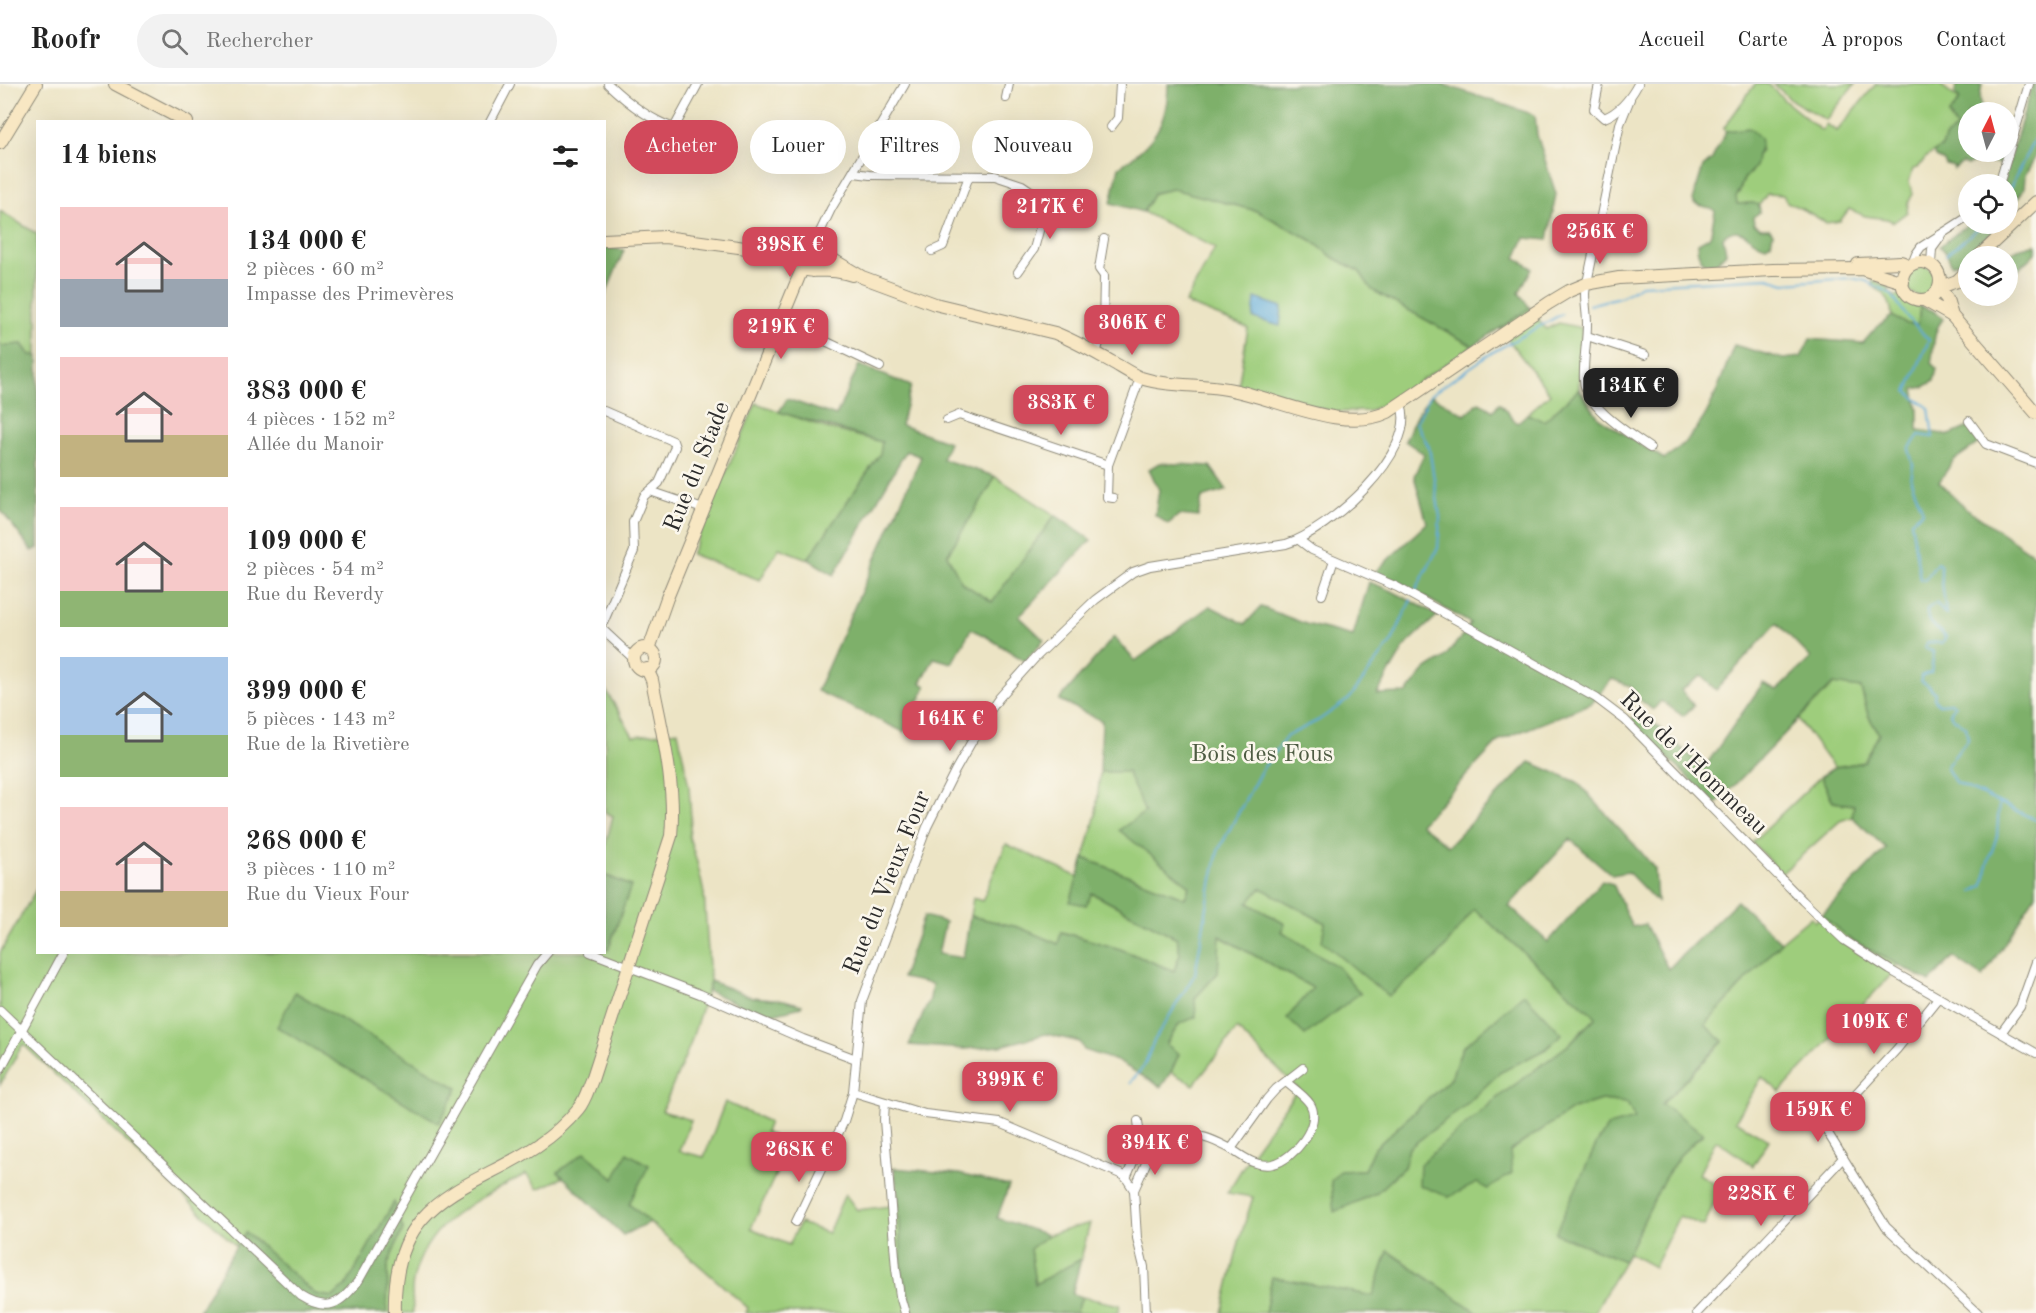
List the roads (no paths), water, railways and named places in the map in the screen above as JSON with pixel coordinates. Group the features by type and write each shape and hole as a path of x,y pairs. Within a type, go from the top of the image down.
{"main road":[{"path":"0,143 36,84"},
{"path":"114,84 183,120"},
{"path":"1990,246 2036,202"},
{"path":"606,240 665,237 801,250 810,245 821,254 862,276 935,304 1055,333 1073,340 1140,378 1181,385 1228,389 1353,420 1377,417 1401,404 1549,303 1586,284 1619,278 1773,270 1862,269 1902,282"},
{"path":"801,250 798,264 807,270 833,271 862,276"},
{"path":"807,270 820,266 821,254"},
{"path":"1773,270 1785,267 1901,262 1911,265"},
{"path":"1952,316 1924,300 1906,294 1902,277 1911,265 1918,262 1953,273 1958,271"},
{"path":"1934,267 1952,316 2036,413"},
{"name":"Rue du Stade","path":"649,649 667,597 781,320 807,270"},
{"path":"1924,300 1942,292 1958,280"},
{"path":"649,649 654,653 656,660 653,666 647,669 638,667 634,659 639,650 649,649"},
{"path":"395,1313 394,1287 401,1254 413,1231 432,1207 449,1194 540,1144 564,1125 580,1106 592,1080 671,836 673,814 671,782 652,680 647,669"}],"street":[{"path":"491,120 510,84"},
{"path":"608,84 662,124 674,128 698,84"},
{"path":"801,250 820,232 831,209 905,84"},
{"path":"1006,98 1009,84"},
{"path":"1111,127 1118,118 1120,84"},
{"path":"1599,84 1594,109 1604,118 1611,116 1630,99"},
{"path":"1638,84 1620,124 1584,289 1587,336 1585,387 1598,408 1615,424 1650,448"},
{"path":"2002,174 2029,84"},
{"path":"854,173 995,176 1022,185 1041,198 1045,209 1034,249 1018,272"},
{"path":"933,251 943,246 969,176"},
{"path":"1911,265 1921,247 1958,225"},
{"path":"820,232 821,254"},
{"path":"1934,267 1932,249 1944,234"},
{"path":"1096,353 1103,330 1104,276 1099,269 1104,239"},
{"path":"781,320 880,367"},
{"path":"1587,336 1646,355"},
{"path":"1113,498 1107,497 1108,465 1140,378"},
{"name":"Rue du Vieux Four","path":"796,1222 844,1121 853,1092 862,1001 927,827 965,753 999,698 1035,658 1095,600 1133,572 1150,566 1286,544 1299,540 1332,518 1365,488 1401,437 1404,420 1401,404"},
{"path":"606,412 673,441 675,447 659,483 644,496 633,522 634,551 606,616"},
{"path":"947,420 959,415 1108,465"},
{"path":"1969,422 1986,444 2036,463"},
{"path":"650,491 703,509"},
{"name":"Rue de l'Hommeau","path":"1299,540 1312,550 1397,587 1596,698 1625,720 1844,940 1890,970 2036,1053"},
{"path":"1322,595 1334,560"},
{"path":"606,633 634,659"},
{"path":"0,1070 63,954"},
{"path":"0,1010 301,1296 312,1305 327,1306 338,1304 359,1280 537,964 546,954"},
{"path":"595,954 700,994 803,1040 856,1059"},
{"path":"2001,1033 2020,1007 2036,962"},
{"path":"1938,998 1897,1049 1827,1125 1826,1130 1887,1227 1978,1313"},
{"path":"1231,1149 1267,1099 1303,1068"},
{"path":"1146,1313 1144,1267 1137,1238 1134,1190 1151,1152 1187,1135 1199,1134 1231,1149 1251,1162 1273,1165 1284,1160 1304,1141 1313,1122 1314,1114 1310,1103 1286,1082"},
{"path":"853,1092 924,1114 1000,1124 1026,1133 1126,1178 1134,1190"},
{"path":"885,1102 884,1120 896,1269 905,1313"},
{"path":"1126,1178 1141,1144 1138,1121"},
{"path":"1141,1144 1151,1152"},
{"path":"1697,1313 1843,1158"}],"water":[{"path":"1255,298 1282,307 1280,326 1253,318"}],"waterway":[{"path":"2017,174 2036,136"},
{"path":"1946,255 1971,234"},
{"path":"1589,305 1623,296 1641,285 1768,278 1785,283 1851,278 1866,281 1891,294 1908,318 1929,340 1907,392 1929,408 1933,437 1919,435 1909,449 1913,465 1911,481 1923,511 1911,521 1920,579 1925,580 1937,563 1940,565 1946,615 1936,603 1927,609 1927,614 1933,625 1946,637 1942,643 1927,642 1925,646 1927,649 1934,652 1931,672 1921,676 1921,681 1935,693 1934,698 1939,704 1955,705 1950,713 1966,727 1968,739 1946,767 1955,782 2036,820"},
{"path":"1414,594 1438,548 1440,517 1429,447 1416,423 1430,395 1493,352 1562,314"},
{"path":"1130,1083 1144,1066 1154,1041 1195,974 1218,851 1261,771 1287,736 1319,720 1349,699 1392,641 1411,600"},
{"path":"1973,891 1982,886 1986,876 1987,865 1997,836 1999,803"}],"park label":[{"name":"Bois des Fous","path":"1262,755"}]}
